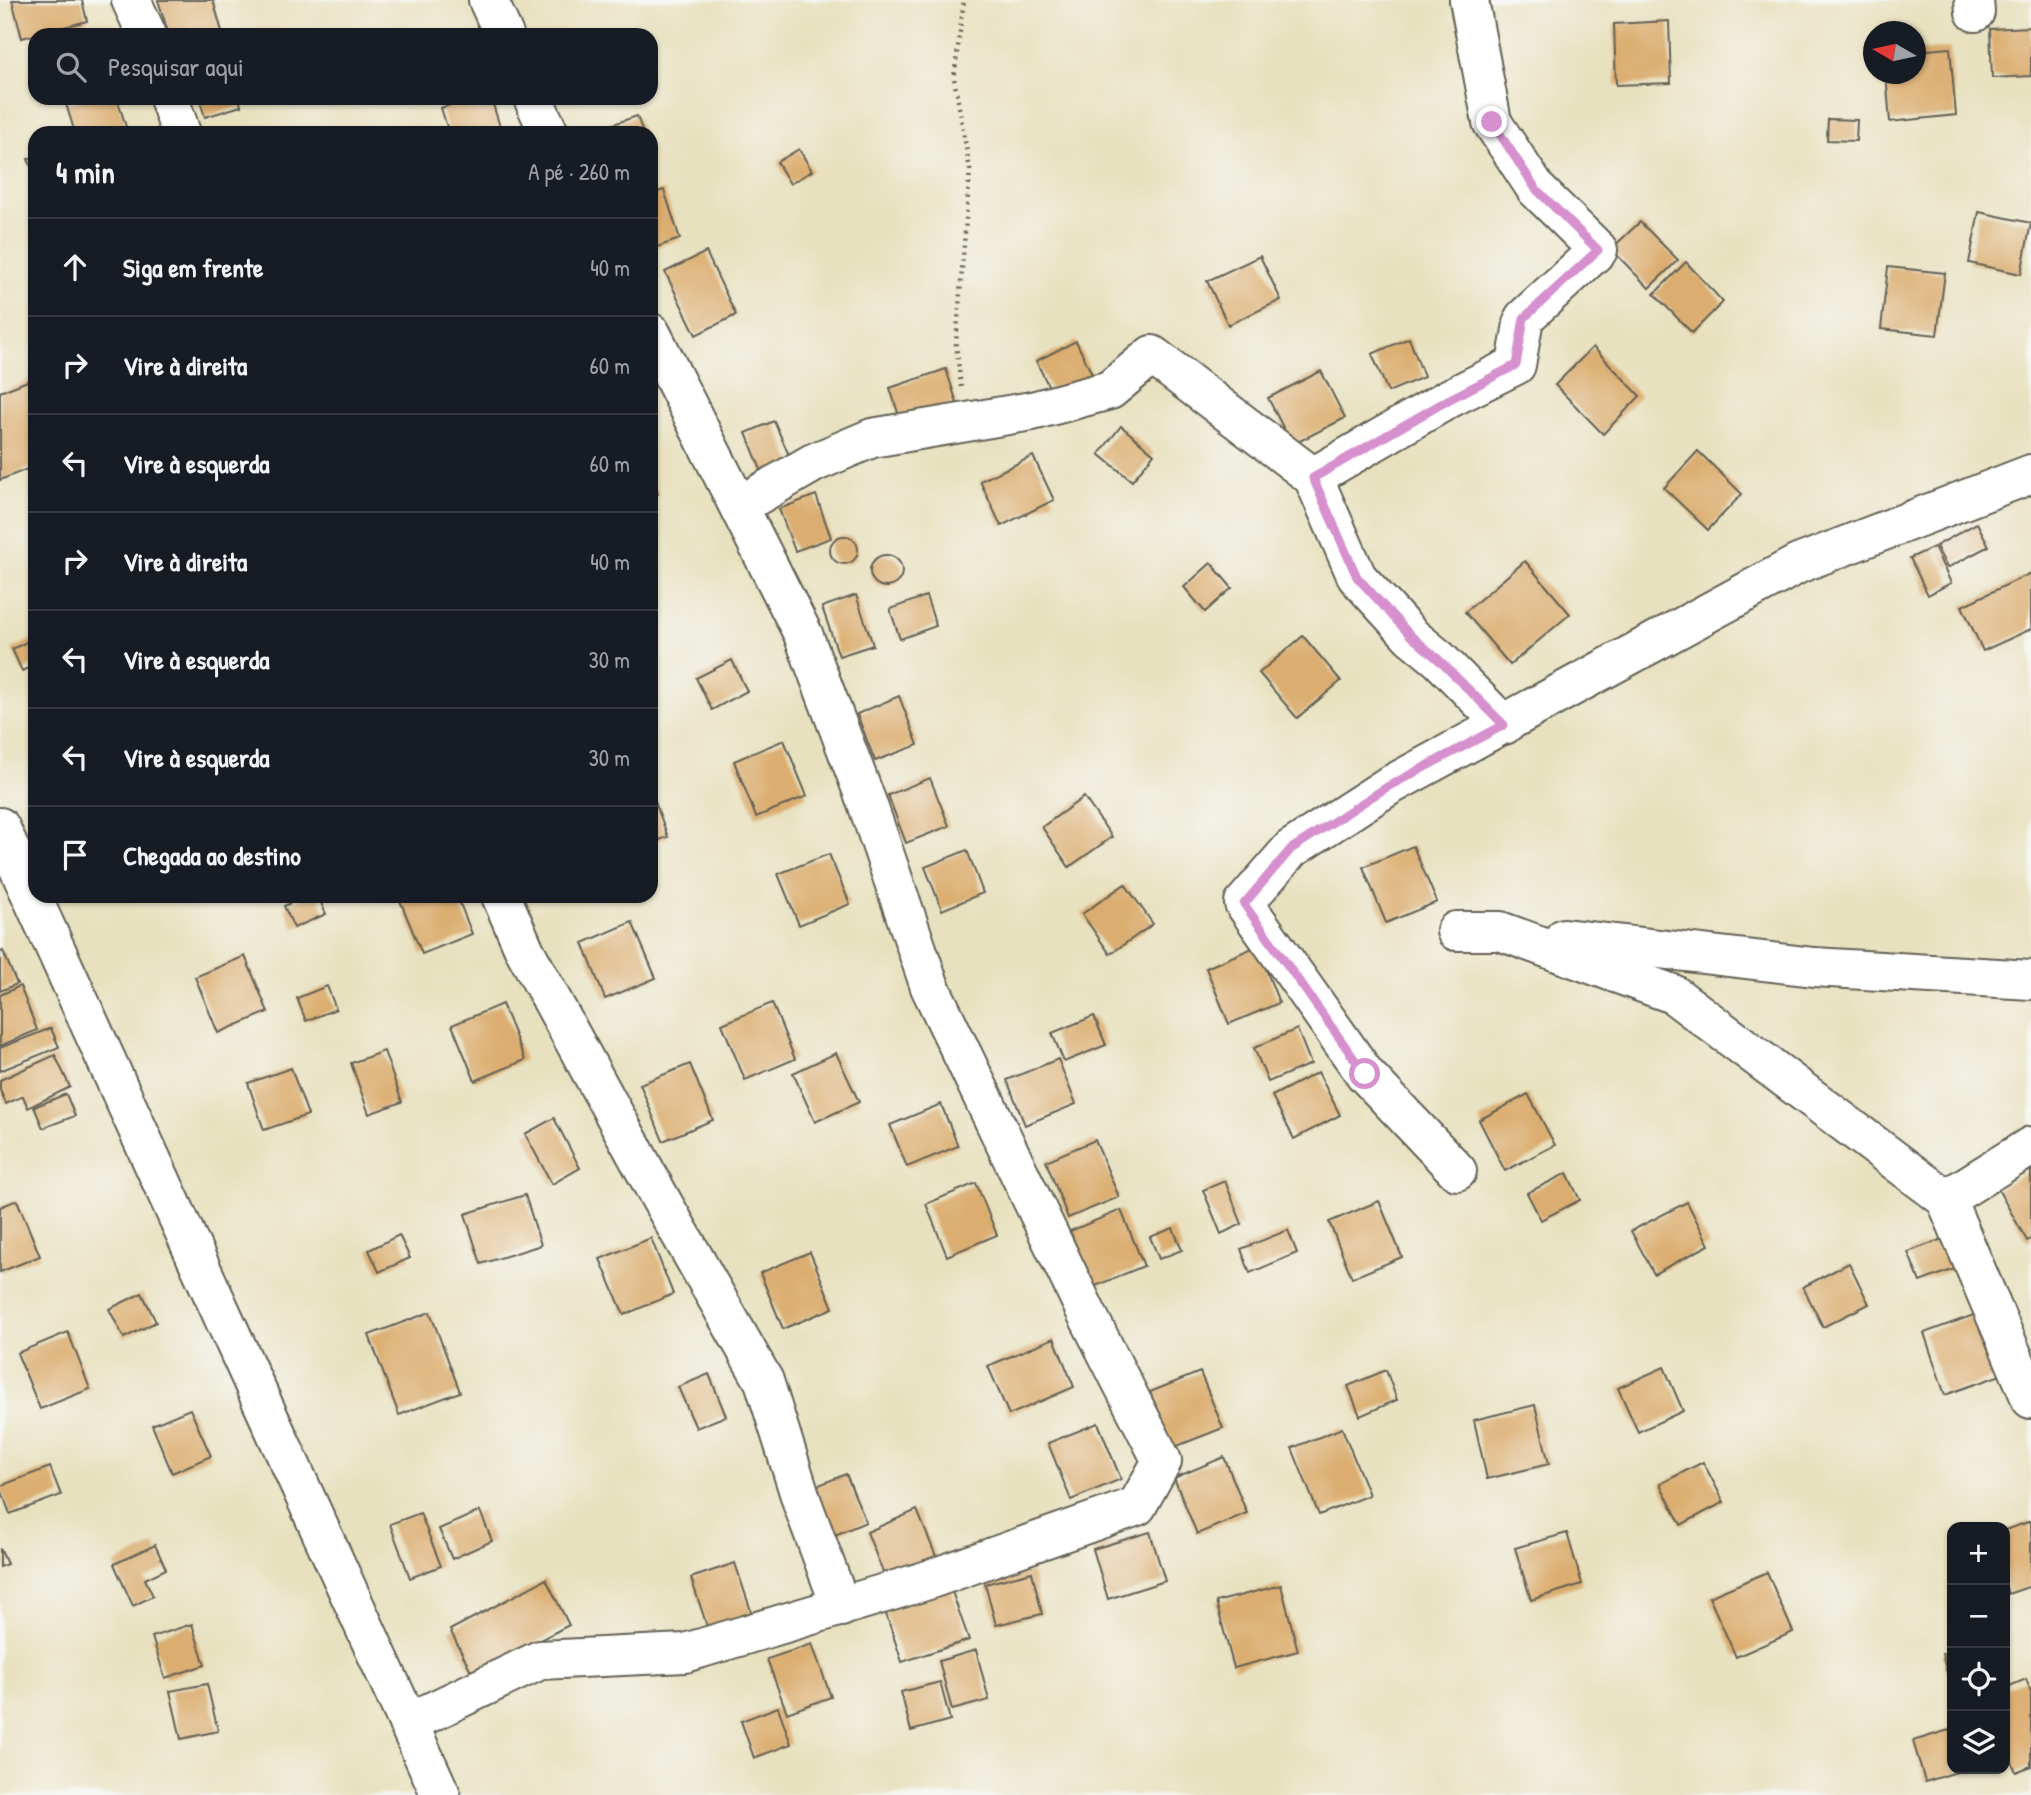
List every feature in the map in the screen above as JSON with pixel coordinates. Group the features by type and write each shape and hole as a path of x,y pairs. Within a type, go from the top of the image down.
{"street":[{"path":"131,0 144,28"},
{"path":"488,0 501,28"},
{"path":"1313,478 1448,400 1516,365 1524,318 1598,250 1536,189 1492,122 1469,0"},
{"path":"172,105 179,126"},
{"path":"536,105 546,126"},
{"path":"408,1723 540,1660 685,1653 925,1581 1137,1506 1162,1461 1086,1312 930,986 867,803 803,634 658,347"},
{"path":"739,506 813,463 872,438 1032,411 1110,390 1152,355 1313,478 1357,577 1411,636 1504,725"},
{"path":"1457,1171 1365,1074 1244,904 1291,849 1387,787 1798,564 2031,474"},
{"path":"0,827 28,888"},
{"path":"35,903 441,1795"},
{"path":"504,903 525,951 764,1381 803,1505 841,1607"},
{"path":"1500,931 1673,994 1946,1199 2031,1399"},
{"path":"1456,932 1500,931 1814,967 2031,980"},
{"path":"1946,1199 2031,1146"}],"path":[{"path":"964,0 954,78 970,170 956,344 966,423"}],"building":[{"path":"12,0 82,0 87,21 60,28 28,28 28,36 22,38"},
{"path":"158,0 213,0 221,28 167,28"},
{"path":"1669,21 1671,83 1616,85 1614,24"},
{"path":"2031,27 2031,76 1992,78 1990,29"},
{"path":"1950,48 1956,115 1890,122 1887,84 1926,84 1926,50"},
{"path":"66,105 119,105 126,126 73,126"},
{"path":"201,105 241,105 241,106 205,117"},
{"path":"450,105 493,105 500,126 447,126 441,108"},
{"path":"637,116 641,126 608,126"},
{"path":"1828,119 1857,120 1856,141 1827,140"},
{"path":"799,149 812,171 790,184 777,162"},
{"path":"664,190 680,239 658,247 658,192"},
{"path":"1979,212 2031,223 2021,274 1969,263"},
{"path":"1640,222 1678,260 1649,288 1611,249"},
{"path":"706,252 736,315 696,335 665,272"},
{"path":"1260,256 1281,300 1228,325 1207,281"},
{"path":"1686,262 1723,302 1692,333 1654,294"},
{"path":"1888,267 1945,273 1937,335 1881,329"},
{"path":"1409,338 1424,377 1388,392 1372,354"},
{"path":"1076,341 1092,374 1052,393 1036,361"},
{"path":"1593,347 1640,396 1603,434 1555,385"},
{"path":"946,369 957,403 901,422 890,388"},
{"path":"1321,371 1345,418 1292,445 1268,398"},
{"path":"28,381 28,469 0,480 0,392"},
{"path":"774,421 792,462 763,475 746,433"},
{"path":"1121,426 1154,454 1132,481 1099,454"},
{"path":"1698,451 1742,494 1708,530 1664,488"},
{"path":"1033,456 1054,500 1001,526 980,481"},
{"path":"816,495 831,538 795,551 779,509"},
{"path":"1977,523 1989,546 1947,568 1936,546"},
{"path":"844,536 854,540 858,550 854,560 844,564 834,560 830,550 834,540"},
{"path":"1934,547 1951,583 1928,595 1910,558"},
{"path":"886,555 897,560 902,571 897,582 886,587 875,582 870,571 875,560"},
{"path":"1525,561 1570,614 1510,665 1465,612"},
{"path":"1211,563 1232,588 1205,612 1184,587"},
{"path":"2031,573 2031,629 1983,651 1962,606"},
{"path":"856,595 873,645 839,656 822,607"},
{"path":"926,596 936,626 900,639 890,609"},
{"path":"1303,636 1341,681 1297,718 1259,673"},
{"path":"28,641 28,668 22,671 12,649"},
{"path":"732,660 747,691 712,710 696,678"},
{"path":"899,696 918,745 875,761 857,714"},
{"path":"784,740 807,796 756,817 734,761"},
{"path":"930,778 949,826 906,843 888,795"},
{"path":"1084,797 1112,837 1069,867 1042,827"},
{"path":"658,810 668,837 658,841"},
{"path":"1413,846 1437,902 1386,923 1363,867"},
{"path":"967,850 983,893 942,910 925,867"},
{"path":"829,854 850,904 799,925 778,874"},
{"path":"1125,884 1153,924 1110,954 1082,914"},
{"path":"291,903 321,903 326,914 294,928 284,906"},
{"path":"401,903 460,903 472,934 422,954"},
{"path":"632,922 656,978 605,999 583,943"},
{"path":"1257,946 1279,1003 1229,1024 1206,968"},
{"path":"3,951 17,984 0,991 0,952"},
{"path":"245,956 268,1012 218,1033 195,977"},
{"path":"20,986 37,1030 0,1046 0,995"},
{"path":"327,986 336,1009 306,1021 297,998"},
{"path":"772,1003 795,1059 745,1080 722,1024"},
{"path":"502,1004 525,1060 475,1081 452,1025"},
{"path":"1094,1016 1106,1045 1064,1062 1052,1033"},
{"path":"51,1028 59,1047 0,1071 0,1048"},
{"path":"1297,1029 1311,1064 1268,1082 1254,1048"},
{"path":"384,1051 402,1102 369,1114 351,1063"},
{"path":"836,1053 859,1102 815,1122 793,1073"},
{"path":"55,1055 70,1087 28,1108 23,1096 6,1104 0,1090 0,1080"},
{"path":"1058,1059 1076,1104 1025,1125 1007,1080"},
{"path":"690,1064 713,1120 663,1141 640,1084"},
{"path":"291,1068 308,1115 264,1130 248,1083"},
{"path":"1318,1072 1340,1115 1294,1139 1272,1096"},
{"path":"66,1094 75,1116 43,1128 34,1107"},
{"path":"1528,1094 1555,1145 1505,1171 1479,1120"},
{"path":"941,1104 958,1146 907,1167 890,1125"},
{"path":"554,1118 580,1168 552,1184 525,1134"},
{"path":"1095,1140 1119,1197 1068,1218 1046,1161"},
{"path":"2031,1170 2031,1239 2027,1241 1998,1189"},
{"path":"1567,1173 1580,1200 1541,1220 1527,1193"},
{"path":"1225,1181 1242,1224 1221,1234 1203,1190"},
{"path":"976,1183 997,1235 947,1256 926,1204"},
{"path":"525,1195 541,1245 481,1264 465,1214"},
{"path":"17,1200 40,1256 0,1272 0,1207"},
{"path":"1379,1201 1402,1257 1352,1278 1329,1222"},
{"path":"1687,1202 1709,1245 1654,1274 1631,1231"},
{"path":"1121,1210 1144,1266 1093,1287 1070,1231"},
{"path":"1173,1228 1182,1250 1159,1259 1150,1237"},
{"path":"1288,1230 1297,1253 1250,1273 1241,1249"},
{"path":"399,1235 410,1258 379,1272 369,1250"},
{"path":"651,1238 673,1294 624,1315 600,1259"},
{"path":"1945,1238 1957,1268 1920,1282 1908,1252"},
{"path":"810,1252 833,1308 783,1329 760,1273"},
{"path":"1849,1263 1869,1304 1823,1327 1803,1287"},
{"path":"142,1293 156,1322 124,1338 109,1309"},
{"path":"430,1312 460,1392 399,1415 369,1335"},
{"path":"1979,1313 2001,1375 1945,1395 1924,1333"},
{"path":"68,1332 90,1389 40,1409 17,1353"},
{"path":"1054,1338 1074,1387 1009,1415 988,1366"},
{"path":"1664,1367 1683,1411 1638,1432 1618,1388"},
{"path":"1386,1370 1397,1400 1360,1416 1348,1386"},
{"path":"1200,1372 1223,1428 1172,1448 1150,1392"},
{"path":"709,1374 726,1416 696,1428 678,1387"},
{"path":"1535,1405 1549,1464 1487,1479 1474,1420"},
{"path":"190,1409 211,1456 172,1473 152,1425"},
{"path":"1098,1423 1121,1479 1071,1500 1048,1443"},
{"path":"1342,1428 1369,1495 1319,1515 1292,1448"},
{"path":"1224,1457 1247,1513 1197,1534 1174,1478"},
{"path":"1703,1462 1724,1502 1681,1525 1660,1484"},
{"path":"50,1467 61,1495 10,1514 0,1486"},
{"path":"846,1474 866,1522 835,1535 814,1487"},
{"path":"917,1510 938,1561 887,1582 867,1532"},
{"path":"480,1511 492,1541 452,1559 439,1529"},
{"path":"420,1513 441,1566 410,1578 390,1524"},
{"path":"2031,1521 2031,1586 2010,1593 2010,1585 2010,1528"},
{"path":"1150,1532 1165,1581 1108,1599 1093,1549"},
{"path":"1567,1533 1582,1584 1531,1600 1515,1548"},
{"path":"155,1545 166,1569 145,1579 153,1596 133,1606 114,1564"},
{"path":"0,1548 7,1564 0,1567"},
{"path":"735,1563 752,1614 708,1629 691,1578"},
{"path":"1032,1572 1042,1614 996,1625 985,1584"},
{"path":"1767,1572 1793,1632 1736,1657 1709,1597"},
{"path":"546,1579 569,1625 473,1675 450,1630"},
{"path":"1281,1585 1298,1651 1234,1668 1216,1602"},
{"path":"950,1586 969,1640 902,1662 884,1608"},
{"path":"192,1624 205,1665 165,1678 152,1637"},
{"path":"812,1644 831,1697 787,1713 767,1659"},
{"path":"976,1650 989,1700 952,1710 939,1661"},
{"path":"1947,1652 1947,1672 1942,1654"},
{"path":"2026,1679 2031,1691 2031,1766 2016,1772 2010,1758 2010,1686"},
{"path":"940,1682 950,1720 911,1731 901,1692"},
{"path":"207,1684 218,1731 181,1739 170,1691"},
{"path":"778,1707 791,1744 754,1758 741,1721"},
{"path":"1947,1731 1947,1774 1950,1774 1925,1782 1913,1741"}],"route":[{"path":"1365,1074 1244,904 1291,849 1387,787 1504,725 1411,636 1357,577 1313,478 1448,400 1516,365 1524,318 1598,250 1536,189 1492,122"}]}
